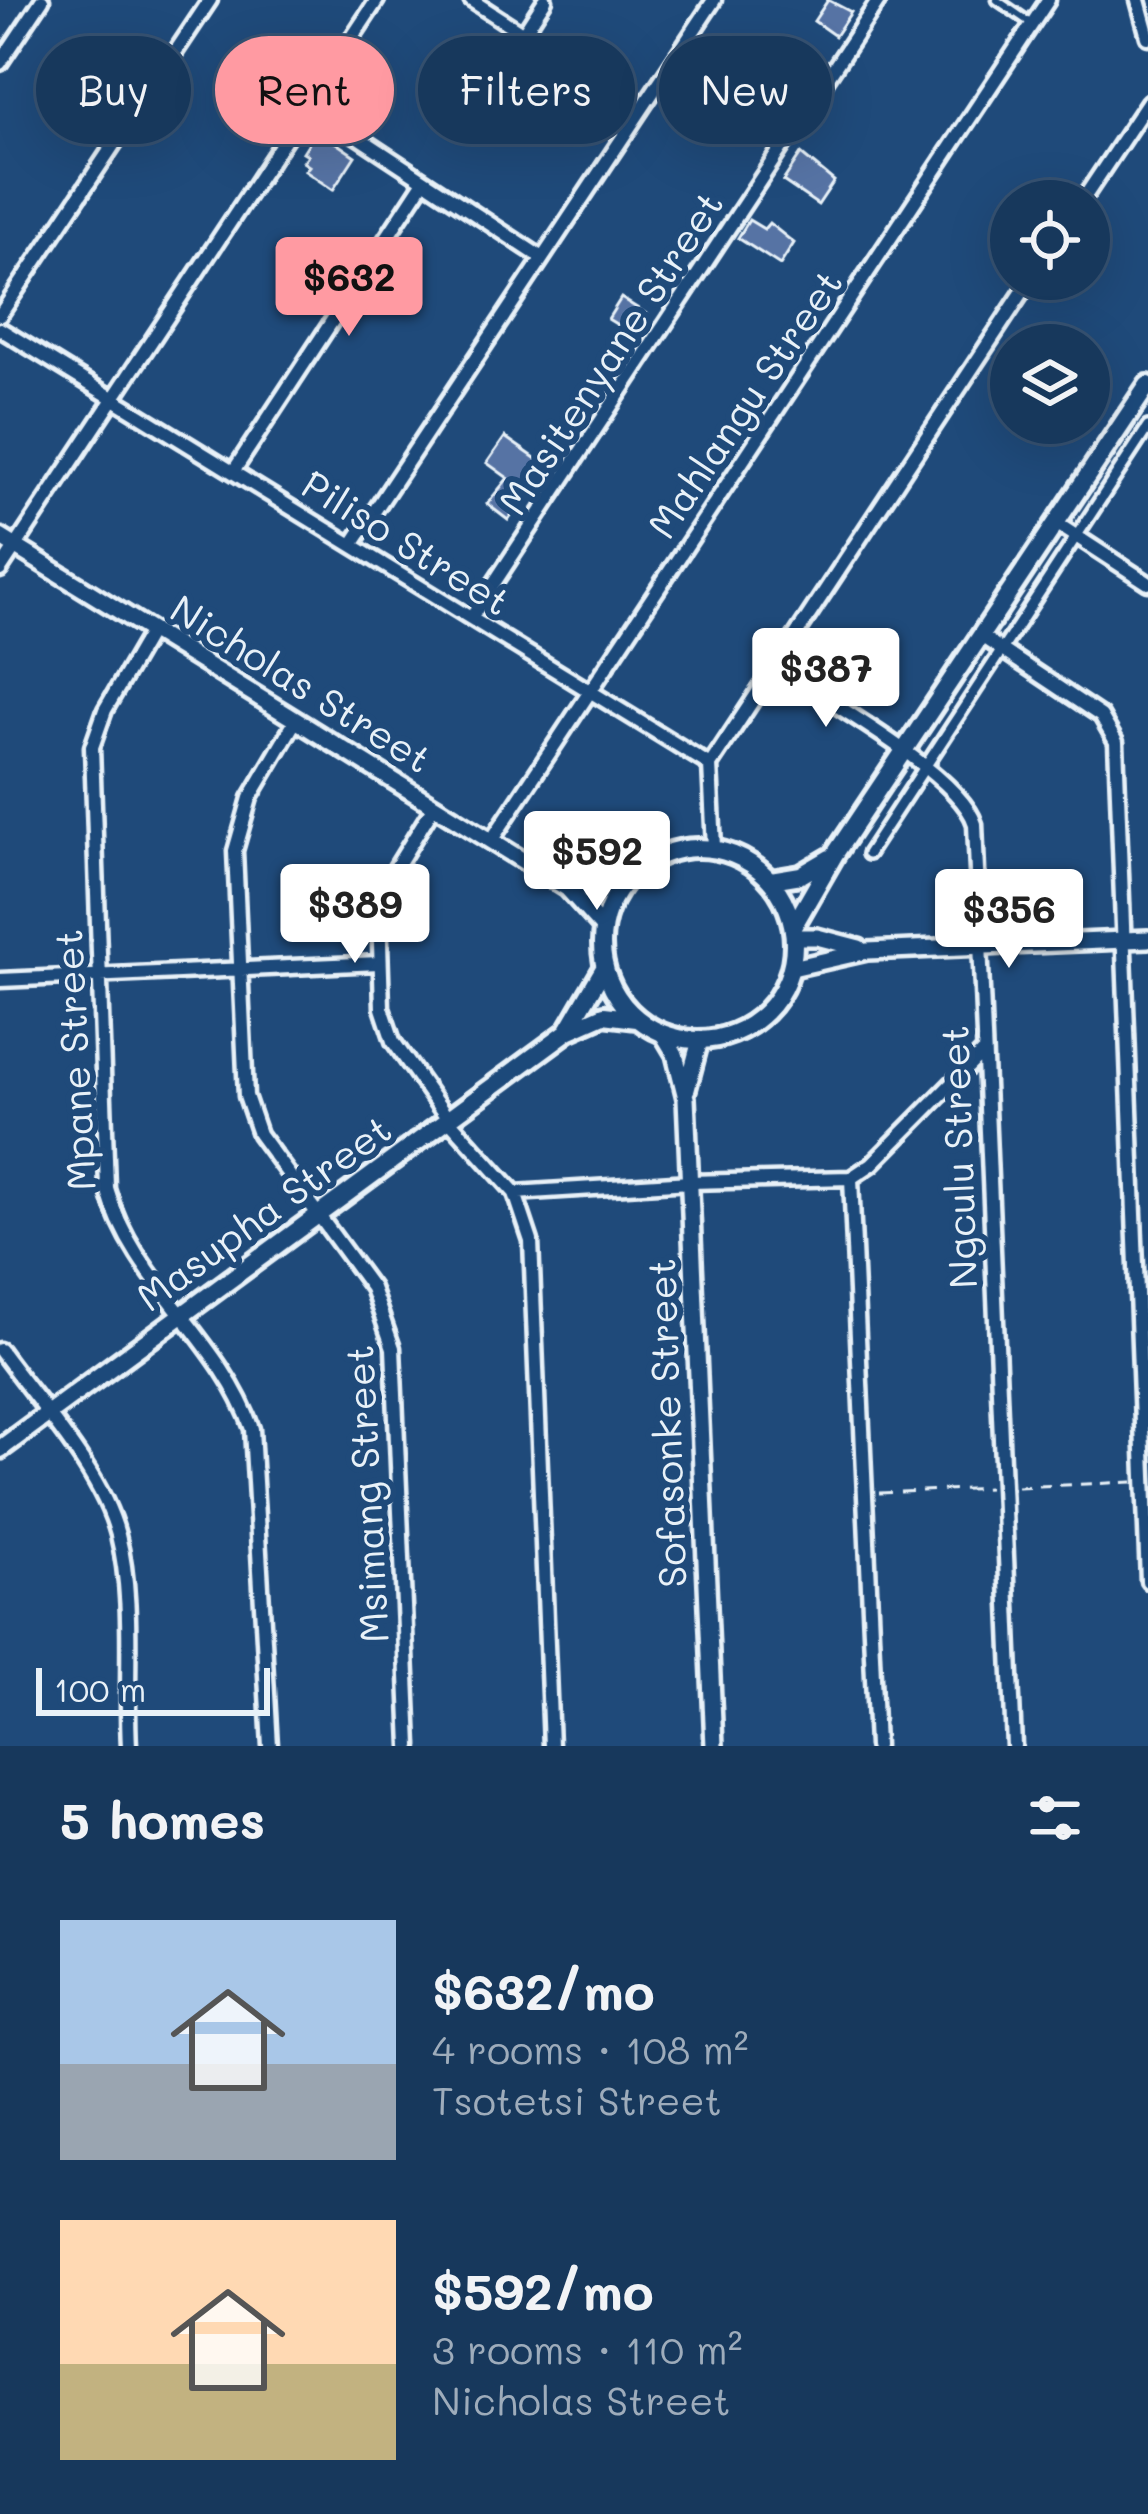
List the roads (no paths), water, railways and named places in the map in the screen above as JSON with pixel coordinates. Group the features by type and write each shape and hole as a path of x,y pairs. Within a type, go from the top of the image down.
{"main road":[{"path":"794,932 835,854 903,752 1056,524 1141,412 1148,385"},
{"path":"714,848 736,855 771,880 786,904 794,932 792,968 779,996 758,1019 731,1034 700,1040 663,1034 637,1019 611,987 604,968 602,928 622,884 663,854 714,848"},
{"path":"771,880 801,875 835,854"},
{"name":"Masupha Street","path":"568,1031 604,968"},
{"name":"Masupha Street","path":"0,1449 568,1031 604,1015 637,1019"}],"street":[{"path":"0,63 42,0"},
{"path":"0,315 210,0"},
{"path":"353,36 377,0"},
{"path":"471,0 640,110"},
{"path":"523,34 545,0"},
{"path":"352,545 714,0"},
{"name":"Masitenyane Street","path":"471,618 879,0"},
{"name":"Mahlangu Street","path":"491,841 1048,0"},
{"path":"1138,0 1148,37"},
{"path":"1096,180 1148,102"},
{"path":"0,570 282,144"},
{"path":"368,144 542,258"},
{"path":"233,472 424,181"},
{"path":"714,848 710,765 1017,300"},
{"name":"Piliso Street","path":"0,329 710,765"},
{"path":"868,854 1148,427"},
{"path":"1056,524 1148,583"},
{"name":"Nicholas Street","path":"0,537 567,888 602,928"},
{"name":"Mpane Street","path":"152,631 105,710 92,747 107,1188 120,1231 233,1389 252,1429 270,1746"},
{"path":"981,636 1101,716 1114,732 1148,1581"},
{"name":"Ngculu Street","path":"775,667 927,768 971,810 979,859 1014,1746"},
{"name":"Msimang Street","path":"296,720 250,798 238,831 238,969 250,1114 272,1154 372,1288 393,1348 410,1746"},
{"path":"434,806 383,894 382,1008 392,1041 448,1119 515,1193 531,1241 551,1746"},
{"path":"567,888 622,884"},
{"path":"794,932 867,951"},
{"path":"792,968 867,951 1148,939"},
{"path":"0,980 379,963"},
{"name":"Sofasonke Street","path":"663,1034 675,1054 686,1097 714,1746"},
{"name":"Sofasonke Street","path":"686,1097 700,1040"},
{"path":"515,1193 690,1181 851,1178 872,1164 984,1051"},
{"path":"851,1178 876,1746"},
{"path":"0,1350 100,1492 119,1540 126,1606 129,1746"}],"lane":[{"path":"997,0 1032,25"}]}
